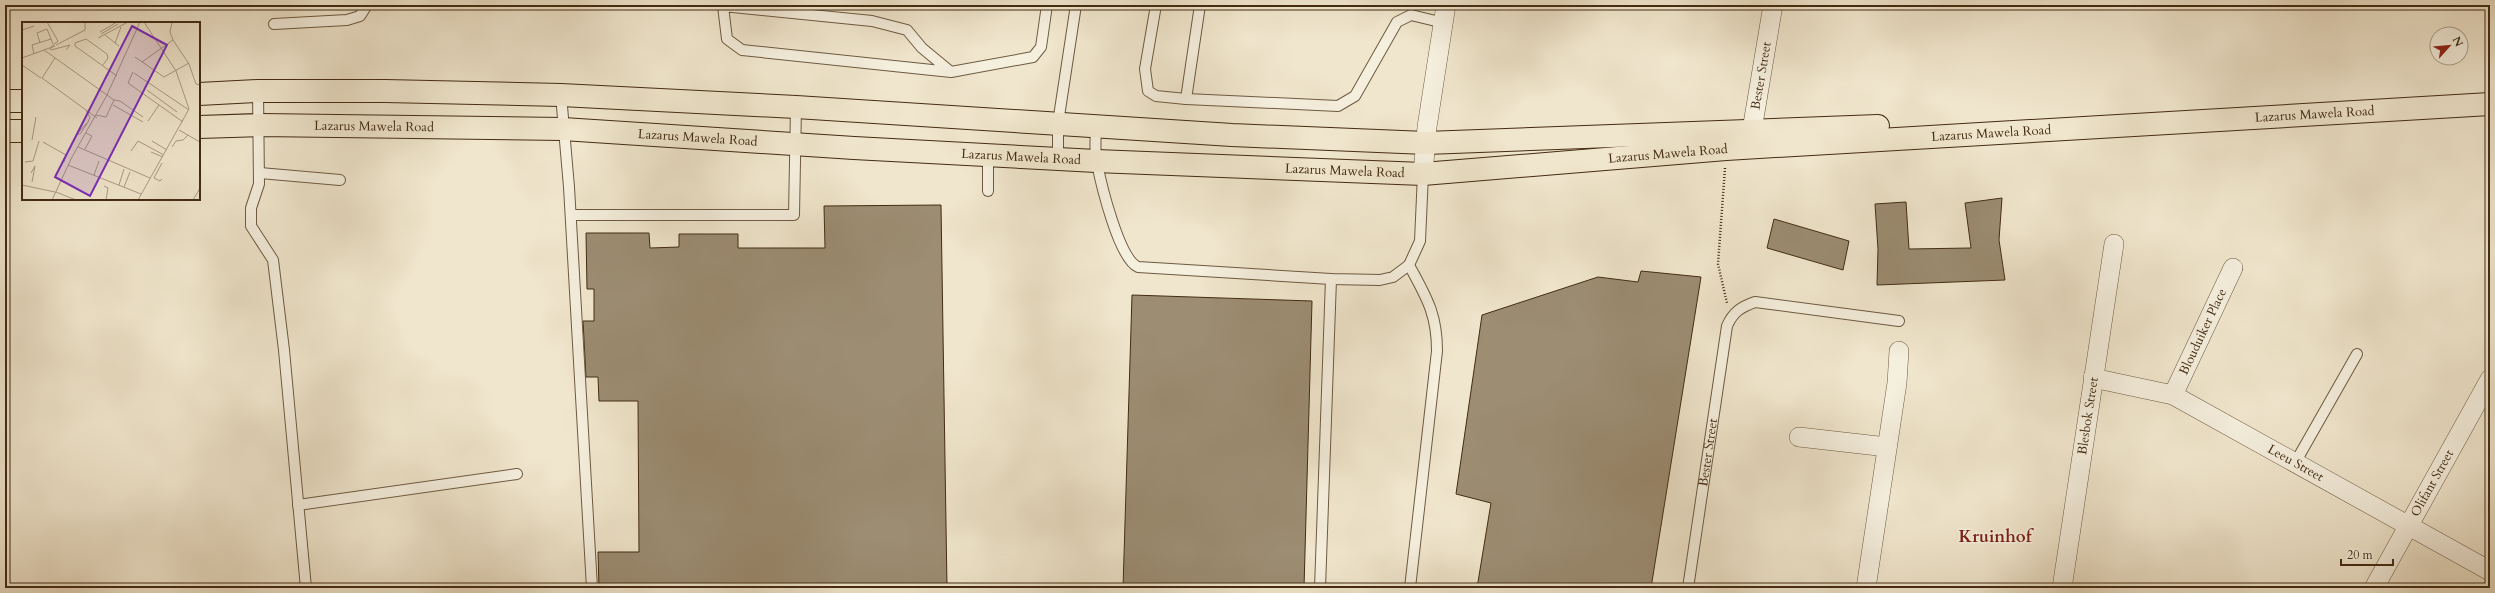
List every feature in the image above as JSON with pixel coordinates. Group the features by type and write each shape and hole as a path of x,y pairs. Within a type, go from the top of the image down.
{"main road":[{"name":"Lazarus Mawela Road","path":"200,127 260,125 563,129 1096,161 1424,174 1726,149 1753,139 1892,126 2490,89"},
{"name":"Lazarus Mawela Road","path":"200,94 258,91 393,91 561,95 796,107 1058,124 1096,125 1232,135 1426,143 1753,139 2490,104"},
{"path":"5,101 22,100"},
{"path":"5,131 22,131"}],"street":[{"name":"Bester Street","path":"1753,139 1773,5"},
{"path":"1424,174 1426,143 1445,14"},
{"name":"Blesbok Street","path":"2062,588 2114,244"},
{"name":"Blouduiker Place","path":"2173,395 2233,268"},
{"path":"1866,588 1897,383 1899,351"},
{"name":"Leeu Street","path":"2093,378 2173,395 2490,571"},
{"name":"Olifant Street","path":"2374,588 2407,525 2490,379"},
{"path":"1799,437 1887,447"}],"lane":[{"path":"274,24 347,20 360,16 367,5"},
{"path":"951,72 922,48 907,30 872,21 723,6 727,39 742,50 951,72 1033,57 1041,47 1047,5"},
{"path":"1058,159 1058,124 1076,5"},
{"path":"1156,5 1145,69 1148,90 1156,96 1186,99 1338,106 1355,96 1397,22 1411,15 1445,14"},
{"path":"1186,99 1200,5"},
{"path":"258,91 260,125 260,184 251,208 251,226 273,260 306,588"},
{"path":"561,95 571,215 592,588"},
{"path":"571,215 794,215 794,143 796,107"},
{"path":"1096,125 1096,161 1119,240 1132,265 1152,268 1331,279 1380,280 1393,277 1409,265 1420,241 1424,174"},
{"path":"988,155 988,191"},
{"path":"260,173 340,180"},
{"path":"1409,265 1433,312 1437,329 1437,351 1410,588"},
{"path":"1320,588 1331,279"},
{"path":"1730,317 1737,310 1755,302 1899,321"},
{"name":"Bester Street","path":"1688,588 1727,326 1730,317"},
{"path":"2295,463 2357,354"},
{"path":"298,505 517,474"}],"path":[{"path":"1726,149 1718,264 1730,317"}],"building":[{"path":"2002,198 1999,240 2005,280 1877,285 1878,249 1875,204 1906,202 1909,249 1971,248 1965,203"},
{"path":"941,205 947,588 599,588 598,552 639,552 638,401 599,401 598,377 586,377 583,321 594,321 594,289 587,289 586,233 649,233 650,248 679,247 679,234 738,234 738,248 825,248 824,206"},
{"path":"1774,219 1849,241 1843,270 1767,248"},
{"path":"1641,271 1701,277 1651,588 1477,588 1491,503 1456,494 1482,315 1598,277 1638,282"},
{"path":"1132,295 1312,301 1304,588 1123,588"}],"district":[{"name":"Kruinhof","path":"1995,536"}]}
